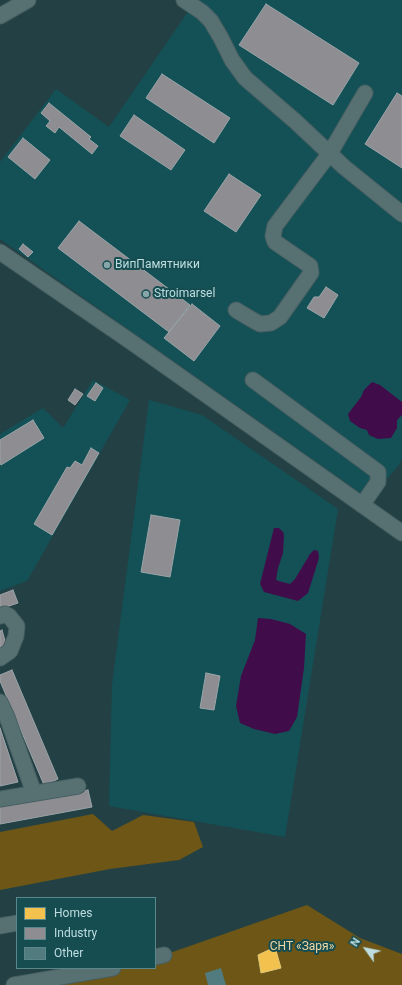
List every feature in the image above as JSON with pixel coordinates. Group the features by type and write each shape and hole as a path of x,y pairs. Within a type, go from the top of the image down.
{"street":[{"path":"0,16 28,0"},
{"path":"184,0 202,12 211,21 232,60 245,78 295,120 344,167 402,214"},
{"path":"236,310 260,324 271,323 280,316 311,273 310,266 276,242 273,236 275,226 330,153 365,93"},
{"path":"0,252 130,341 402,533"},
{"path":"253,380 378,472 378,482 362,505"},
{"path":"0,616 5,614 9,616 17,626 16,636 10,651 0,658"},
{"path":"0,702 3,718 34,793"},
{"path":"0,799 78,786"},
{"path":"0,926 16,923"},
{"path":"14,985 103,969"}],"shaded area":[{"path":"196,0 402,0 402,458 399,465 369,499 0,239 0,162 56,89 109,127"},
{"path":"93,380 130,400 27,581 0,591 0,434 43,408 63,428"},
{"path":"372,382 380,385 402,402 402,415 397,420 397,428 391,438 378,439 369,435 367,430 360,428 350,421 348,414 361,397 364,390"},
{"path":"149,400 202,415 338,509 285,837 109,806 112,685"},
{"path":"274,528 279,528 284,535 283,553 276,580 290,584 295,579 310,554 314,550 318,551 319,558 308,593 298,601 264,592 260,584"},
{"path":"258,618 271,619 290,624 306,634 304,668 297,717 289,731 275,734 254,729 240,723 236,706 241,676 255,640"}],"green space":[{"path":"93,814 112,831 143,815 194,822 203,847 179,860 110,869 0,890 0,832"},
{"name":"СНТ «Заря»","path":"307,905 360,938 402,954 402,985 14,985 107,969 156,969 156,957"}],"building: Homes":[{"path":"275,947 281,968 261,973 258,955"}],"building: Industry":[{"path":"266,4 359,63 333,105 239,45"},
{"path":"162,74 230,118 214,143 146,98"},
{"path":"397,93 402,96 402,168 365,144"},
{"path":"49,103 91,137 89,139 98,146 92,154 59,127 55,133 46,126 50,121 41,113"},
{"path":"134,115 185,150 171,170 120,136"},
{"path":"23,138 50,160 35,179 8,157"},
{"path":"229,174 261,195 236,232 204,211"},
{"path":"79,221 190,305 169,332 58,248"},
{"path":"23,244 33,252 28,257 19,249"},
{"path":"326,287 338,295 324,318 307,308 314,297 319,297"},
{"path":"192,304 220,326 194,361 164,338"},
{"path":"96,383 103,388 95,401 87,396"},
{"path":"75,389 83,394 75,405 68,400"},
{"path":"33,420 44,438 1,465 0,440"},
{"path":"91,448 99,453 52,535 34,524 67,467 70,468 75,461 82,465"},
{"path":"151,515 180,520 170,577 141,572"},
{"path":"13,590 18,603 0,609 0,595"},
{"path":"2,630 7,648 0,651 0,631"},
{"path":"12,670 58,779 44,785 0,681 0,675"},
{"path":"206,673 220,676 214,710 200,708"},
{"path":"0,728 18,782 0,786"},
{"path":"88,790 92,807 0,824 0,806"}],"building: Other":[{"path":"221,968 226,985 208,985 205,973"}],"place":[{"name":"ВипПамятники","path":"107,265"},
{"name":"Stroimarsel","path":"146,294"}]}
